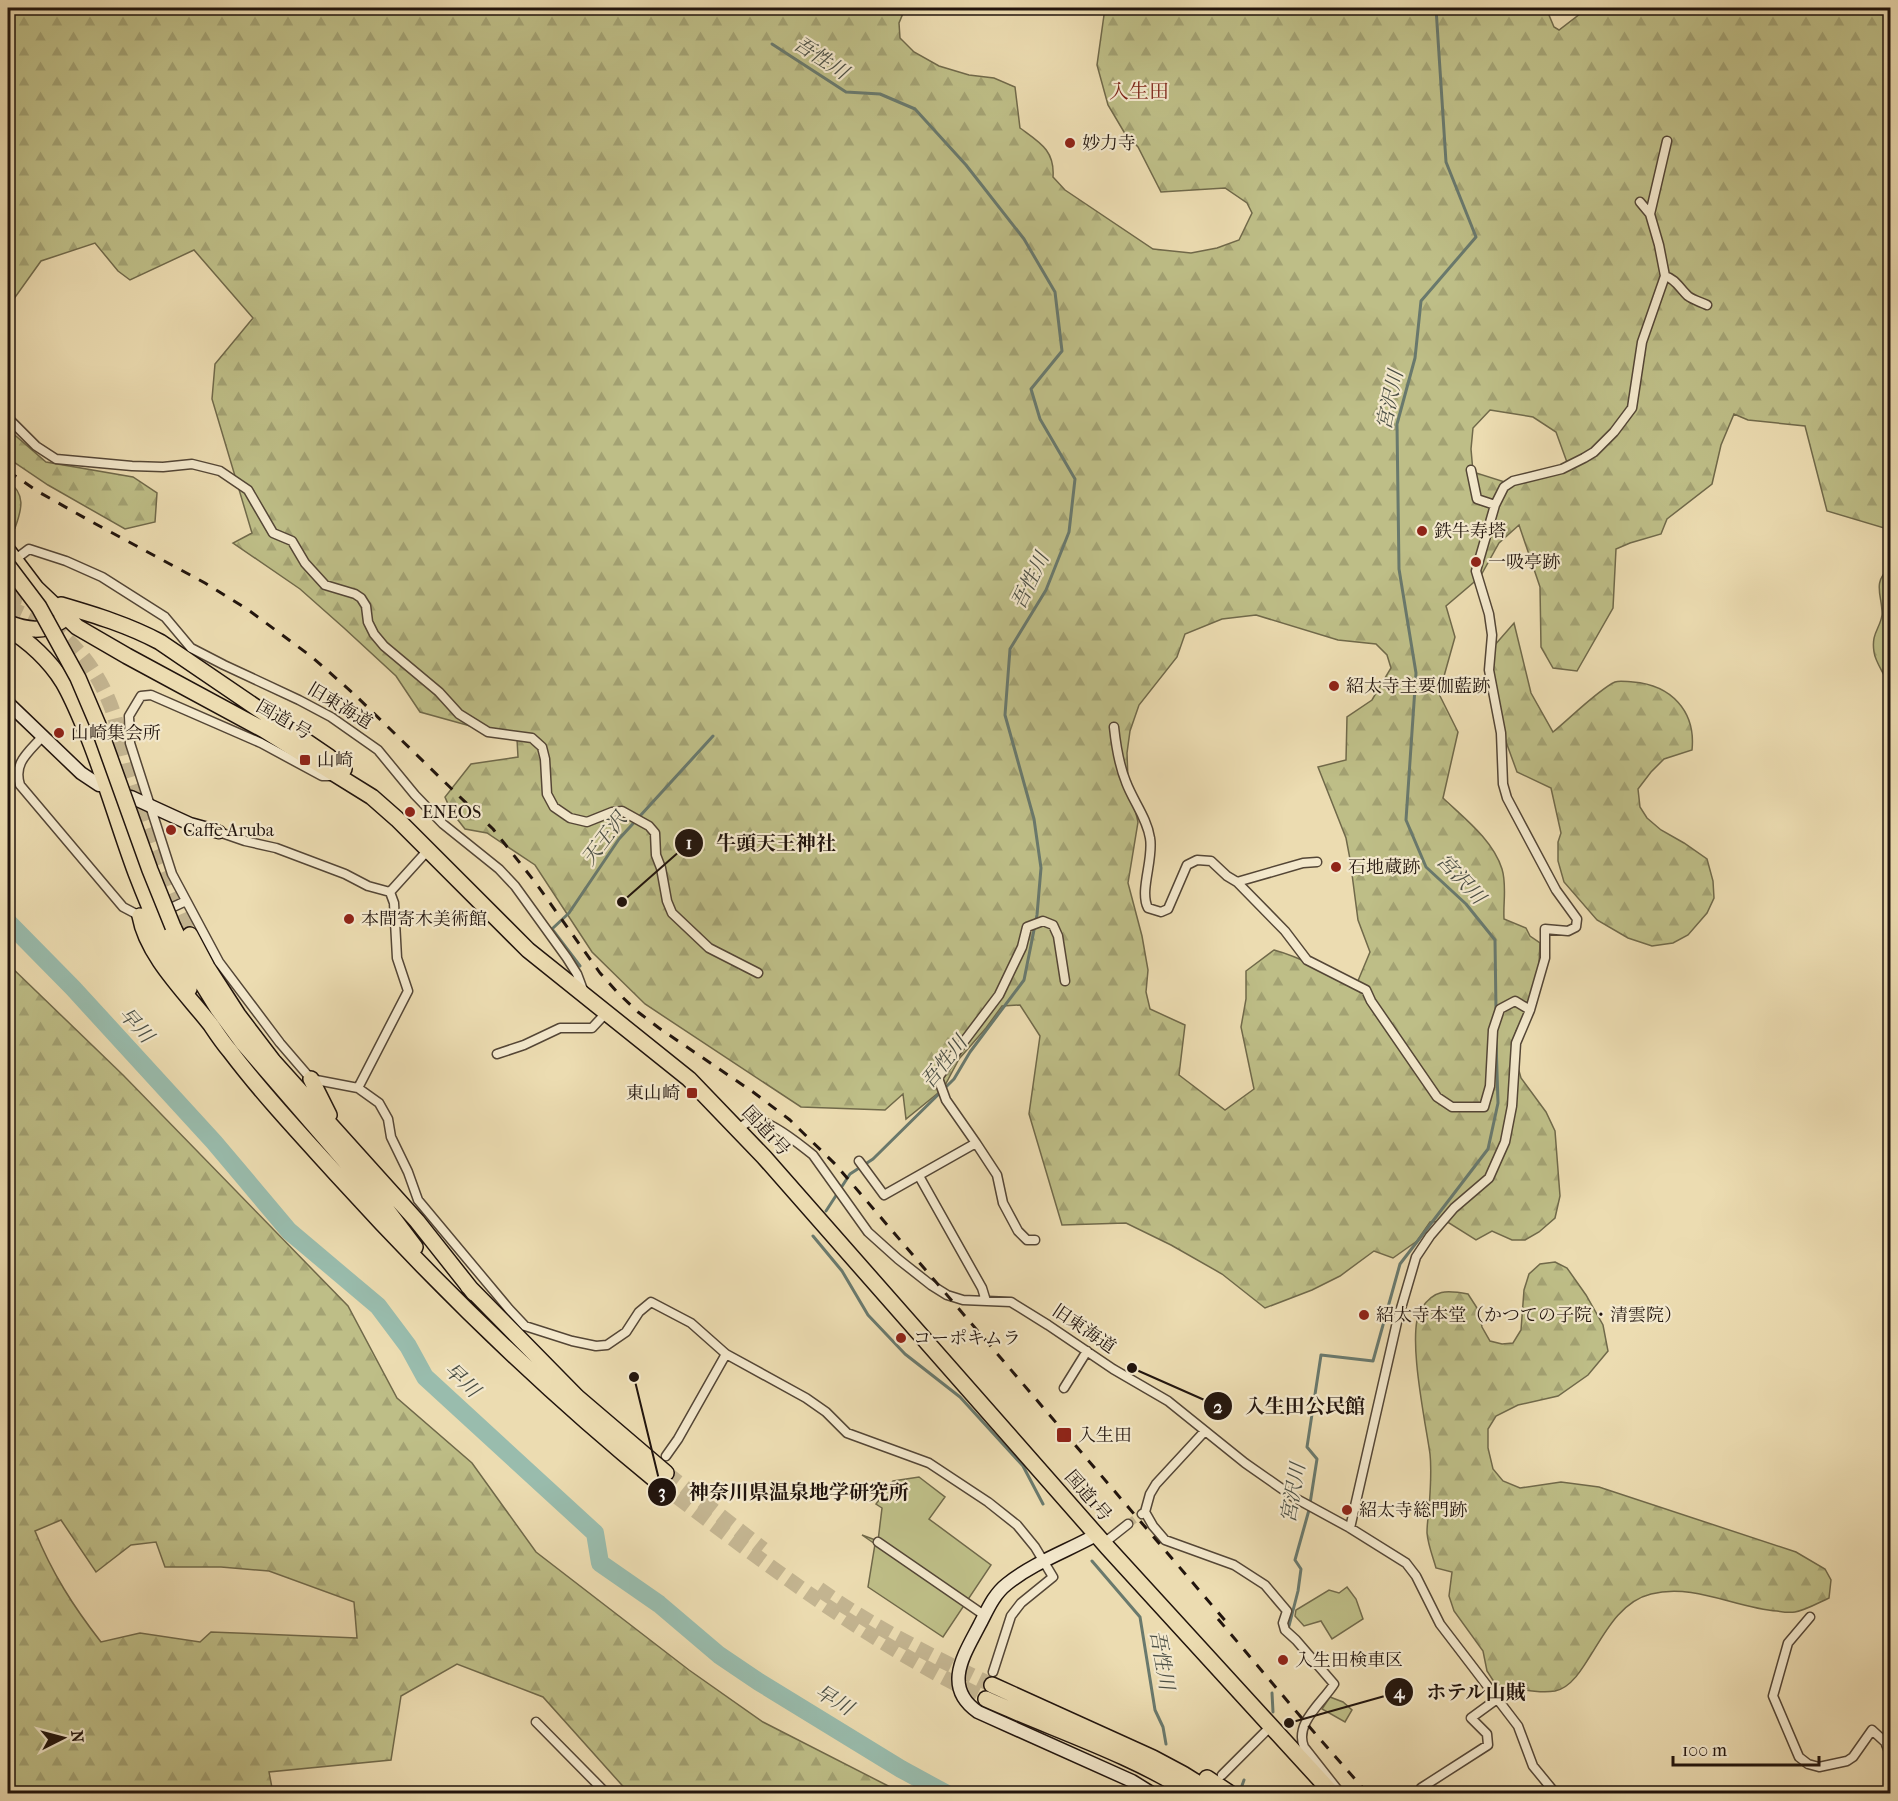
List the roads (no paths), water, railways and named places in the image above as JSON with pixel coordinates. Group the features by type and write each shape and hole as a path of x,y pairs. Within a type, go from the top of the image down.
{"highway":[{"name":"国道1号","path":"9,560 36,588 93,637 264,730 372,797 528,950 689,1079 738,1129 1100,1539 1334,1794"},
{"path":"9,560 39,607 78,678 98,725 173,927 194,970 218,1009 243,1043 384,1206 414,1246 493,1335"},
{"name":"国道1号","path":"8,578 40,603 63,611"},
{"path":"8,623 27,629 42,629 58,623 63,611 109,619 134,628 160,642 329,757 351,775 372,797"},
{"path":"8,629 45,659 62,681 76,706 136,874 158,926 210,1025"},
{"path":"144,915 142,927 177,986 260,1088 391,1234 550,1391 599,1434 663,1478 577,1397 423,1240 384,1206"},
{"path":"190,935 207,967 238,1015 273,1061 417,1221 474,1293"},
{"path":"311,1079 340,1134"},
{"path":"990,1685 1153,1758 1215,1794"},
{"path":"990,1685 1193,1794"},
{"path":"1020,1699 1166,1755 1200,1773 1231,1794"}],"street":[{"path":"1650,214 1667,141"},
{"path":"1350,1528 1397,1322 1416,1257 1430,1236 1454,1208 1489,1178 1504,1142 1512,1106 1516,1043 1530,1010 1545,958 1545,929 1568,931 1576,927 1577,919 1556,890 1507,798 1503,784 1501,733 1489,670 1492,635 1489,614 1476,571 1495,505 1504,487 1513,482 1562,469 1584,458 1606,441 1632,408 1642,342 1665,276 1650,214 1640,202"},
{"path":"1665,276 1669,277 1689,297 1707,305"},
{"path":"8,418 36,446 56,459 132,466 163,467 192,464 220,471 248,490 273,533 292,541 305,563 325,585 356,594 361,598 366,606 368,622 384,646 440,692 459,714 488,732 532,738 542,747 547,794 554,807 570,818 587,822 612,812 622,811 649,826 655,832 656,855 672,913 709,948 758,973"},
{"path":"1472,470 1478,499 1495,505"},
{"name":"旧東海道","path":"9,560 30,549 66,561 102,578 165,617 191,648 331,717 378,750 415,795 443,824 499,869 528,901 577,974 584,994"},
{"path":"342,777 322,776 185,708 146,694 141,696 129,716 130,743 171,874 219,962 280,1043 311,1079 358,1088 379,1103 388,1119 391,1137 408,1172 418,1200 525,1326 572,1341 596,1346 607,1345 626,1332 639,1312 651,1302 691,1323 726,1354 806,1398 826,1412 847,1433 929,1463 988,1503 1017,1526 1045,1561 1053,1577 1021,1603 1011,1616 990,1685"},
{"path":"8,703 81,773 99,785"},
{"path":"1114,727 1117,750 1126,783 1143,816 1150,839 1144,901 1148,908 1161,912 1168,909 1187,865 1197,860 1211,861 1237,882 1285,931 1307,960 1366,990 1371,1001 1437,1097 1452,1107 1484,1107 1490,1086 1493,1030 1500,1009 1515,1001 1530,1010"},
{"path":"42,737 19,764 17,776 20,785 123,907 144,915"},
{"path":"131,797 190,824 276,848 345,874 368,886 390,892"},
{"path":"390,892 428,850"},
{"path":"1237,882 1303,863 1317,862"},
{"path":"358,1088 408,991 397,958 394,903 390,892"},
{"path":"173,907 186,901"},
{"path":"1035,1240 1027,1240 1017,1231 1003,1203 997,1175 946,1100 938,1078 958,1048 999,996 1022,947 1027,927 1043,921 1053,925 1058,936 1065,981"},
{"path":"497,1054 524,1046 560,1028 592,1028 606,1013"},
{"name":"旧東海道","path":"738,1129 749,1121 760,1121 805,1148 813,1155 868,1232 931,1285 963,1300 1011,1302 1113,1369 1168,1401 1245,1463 1295,1498 1350,1528 1406,1563 1416,1576 1440,1624 1518,1726 1533,1766 1556,1794"},
{"path":"859,1161 884,1195 976,1143"},
{"path":"919,1176 982,1288 986,1301"},
{"path":"1064,1388 1087,1351"},
{"path":"666,1456 726,1354"},
{"path":"1204,1431 1156,1484 1144,1513 1165,1540 1234,1565 1265,1585 1287,1611 1283,1623 1285,1630 1334,1684 1307,1719 1301,1738 1304,1747 1341,1794"},
{"path":"1128,1524 1100,1539 1045,1561 1004,1586 996,1595 965,1652 959,1666 958,1677 966,1702 971,1707 993,1720 1132,1781 1153,1794"},
{"path":"878,1542 982,1620"},
{"path":"1810,1617 1788,1643 1773,1696 1799,1757 1808,1764 1819,1767 1847,1761 1853,1757 1872,1730 1885,1742 1890,1754"},
{"path":"1421,1788 1488,1745 1487,1734 1471,1718 1497,1698"},
{"path":"536,1722 606,1794"},
{"path":"1222,1775 1272,1725"},
{"path":"1889,1794 1890,1779"}],"waterway":[{"name":"宮沢川","path":"1436,8 1446,162 1476,237 1421,301 1415,358 1397,424 1399,569 1416,673 1406,820 1426,867 1466,904 1495,940 1496,1011"},
{"name":"吾性川","path":"772,44 846,92 880,94 915,109 966,165 1024,239 1055,292 1062,351 1031,389 1040,419 1075,479 1069,532 1046,590 1010,649 1005,715 1034,819 1041,868 1037,915 1024,980 970,1052 954,1079 873,1159 850,1174 826,1211"},
{"name":"天王沢","path":"580,966 552,929 569,913 619,839 713,736"},
{"name":"早川","path":"8,922 73,988 214,1142 289,1231 378,1306 408,1346 425,1377 595,1533 600,1563 659,1604 719,1655 759,1682 901,1769 947,1794"},
{"name":"宮沢川","path":"1289,1626 1301,1569 1295,1560 1309,1510 1317,1459 1307,1447 1321,1355 1373,1361 1400,1264 1488,1149 1498,1103 1496,1041"},
{"name":"吾性川","path":"813,1236 842,1271 868,1315 905,1354 960,1397 1023,1466 1043,1504"},
{"name":"吾性川","path":"1092,1561 1140,1617 1155,1710 1163,1727 1166,1744"},
{"name":"宮沢川","path":"1272,1693 1273,1712"},
{"name":"宮沢川","path":"1239,1794 1244,1780"}],"tunnel":[{"path":"8,594 40,601"},
{"path":"8,607 44,624 64,637 81,654 101,685 115,718 128,772 146,826 190,935"},
{"path":"666,1473 763,1549"},
{"path":"659,1483 817,1599 899,1652 986,1699"},
{"path":"1128,1524 1142,1514"},
{"path":"819,1589 904,1641 992,1685"}],"railway":[{"path":"8,471 37,491 205,583 247,609 312,657 355,695 493,829 535,882 600,973 618,993 659,1028 790,1120 836,1165 1228,1624"},
{"path":"1218,1619 1368,1794"}],"place":[{"name":"妙力寺","path":"1070,143"},
{"name":"鉄牛寿塔","path":"1422,531"},
{"name":"一吸亭跡","path":"1476,562"},
{"name":"紹太寺主要伽藍跡","path":"1334,686"},
{"name":"山崎集会所","path":"59,733"},
{"name":"山崎","path":"305,760"},
{"name":"ENEOS","path":"410,812"},
{"name":"Caffe Aruba","path":"171,830"},
{"name":"石地蔵跡","path":"1336,867"},
{"name":"牛頭天王神社","path":"622,902"},
{"name":"本間寄木美術館","path":"349,919"},
{"name":"東山崎","path":"692,1093"},
{"name":"紹太寺本堂（かつての子院・清雲院）","path":"1364,1315"},
{"name":"コーポキムラ","path":"901,1338"},
{"name":"入生田公民館","path":"1132,1368"},
{"name":"神奈川県温泉地学研究所","path":"634,1377"},
{"name":"入生田","path":"1064,1435"},
{"name":"紹太寺総門跡","path":"1347,1510"},
{"name":"入生田検車区","path":"1283,1660"},
{"name":"ホテル山賊","path":"1289,1723"}],"district":[{"name":"入生田","path":"1139,91"}]}
